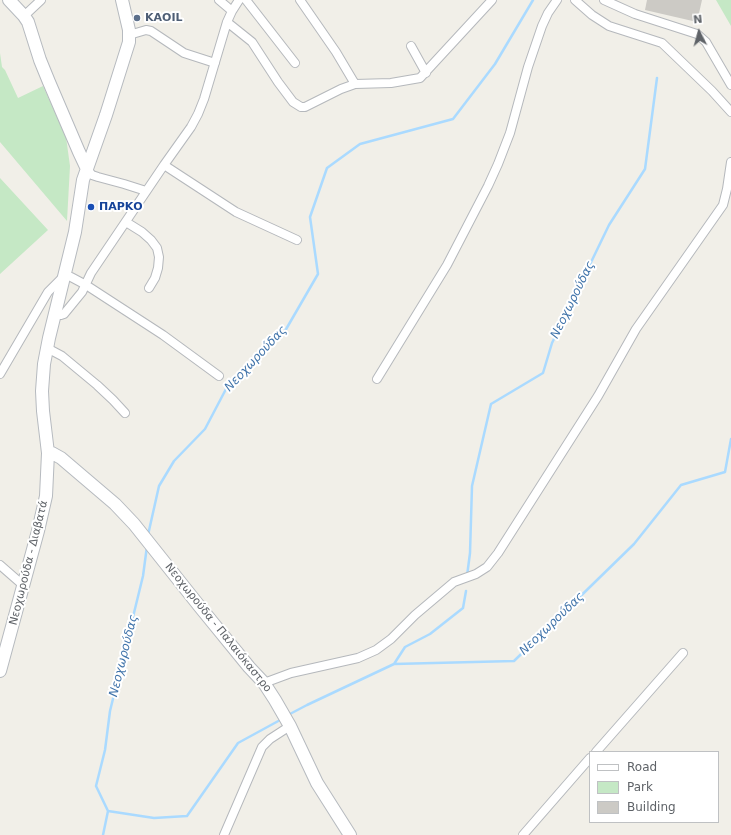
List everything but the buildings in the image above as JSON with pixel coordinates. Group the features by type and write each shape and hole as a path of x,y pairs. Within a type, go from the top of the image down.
{"street":[{"path":"9,0 24,16 32,30 40,60 79,152 88,169 94,176 146,192"},
{"path":"24,16 41,0"},
{"path":"122,0 129,35 146,30 151,31 184,53 215,63"},
{"path":"219,0 232,11"},
{"path":"55,315 64,314 82,292 91,273 195,120 204,98 227,22 239,0"},
{"path":"246,0 295,63"},
{"path":"300,0 355,84"},
{"path":"227,22 252,42 293,102 301,107 308,107 341,89 355,84 391,83 420,78 492,0"},
{"path":"377,379 421,310 450,260 491,179 510,133 535,43 548,12 557,0"},
{"path":"575,0 592,15 609,26 662,44 712,91 731,112"},
{"path":"604,0 635,14 697,34 706,42 731,85"},
{"name":"Νεοχωρούδα - Διαβατά","path":"0,671 24,586 47,488 48,453 42,400 42,382 47,348 78,216 82,184 115,88 129,42 129,35"},
{"path":"412,46 426,73"},
{"path":"264,683 291,672 358,658 376,650 391,639 415,615 454,582 476,574 487,567 498,553 594,403 636,330 723,206 731,162"},
{"path":"164,165 236,212 297,240"},
{"path":"126,222 142,232 157,248 159,258 158,268 155,278 149,288"},
{"path":"0,374 2,364 48,292 65,275 86,285 163,336 219,376"},
{"path":"47,348 67,361 97,385 114,400 125,413"},
{"name":"Νεοχωρούδα - Παλαιόκαστρο","path":"48,453 57,455 61,458 115,504 134,524 210,619 264,683 290,726 317,784 350,835"},
{"path":"0,565 24,586"},
{"path":"597,751 683,653"},
{"path":"224,835 259,752 270,739 290,726"},
{"path":"523,835 589,759"}],"green space":[{"path":"716,0 731,0 731,26"},
{"path":"0,53 2,67 5,70 18,98 43,86 66,137 70,166 67,221 0,142"},
{"path":"0,178 48,230 0,274"}],"waterway":[{"name":"Νεοχωρούδας","path":"148,535 159,486 174,461 205,429 226,389 285,331 318,274 310,217 327,168 360,144 453,119 495,64 533,0"},
{"name":"Νεοχωρούδας","path":"467,576 470,553 472,486 491,404 543,373 552,343 609,225 645,169 657,78"},
{"name":"Νεοχωρούδας","path":"288,715 394,664 514,661 634,544 681,485 725,472 731,439"},
{"name":"Νεοχωρούδας","path":"103,835 108,811 96,786 105,750 110,711 143,576 147,546"},
{"name":"Νεοχωρούδας","path":"394,664 405,647 430,634 463,608 466,591"},
{"name":"Νεοχωρούδας","path":"108,811 154,818 187,816 238,743 282,719"}],"place":[{"name":"KAOIL","path":"137,18"},
{"name":"ΠΑΡΚΟ","path":"91,207"}]}
